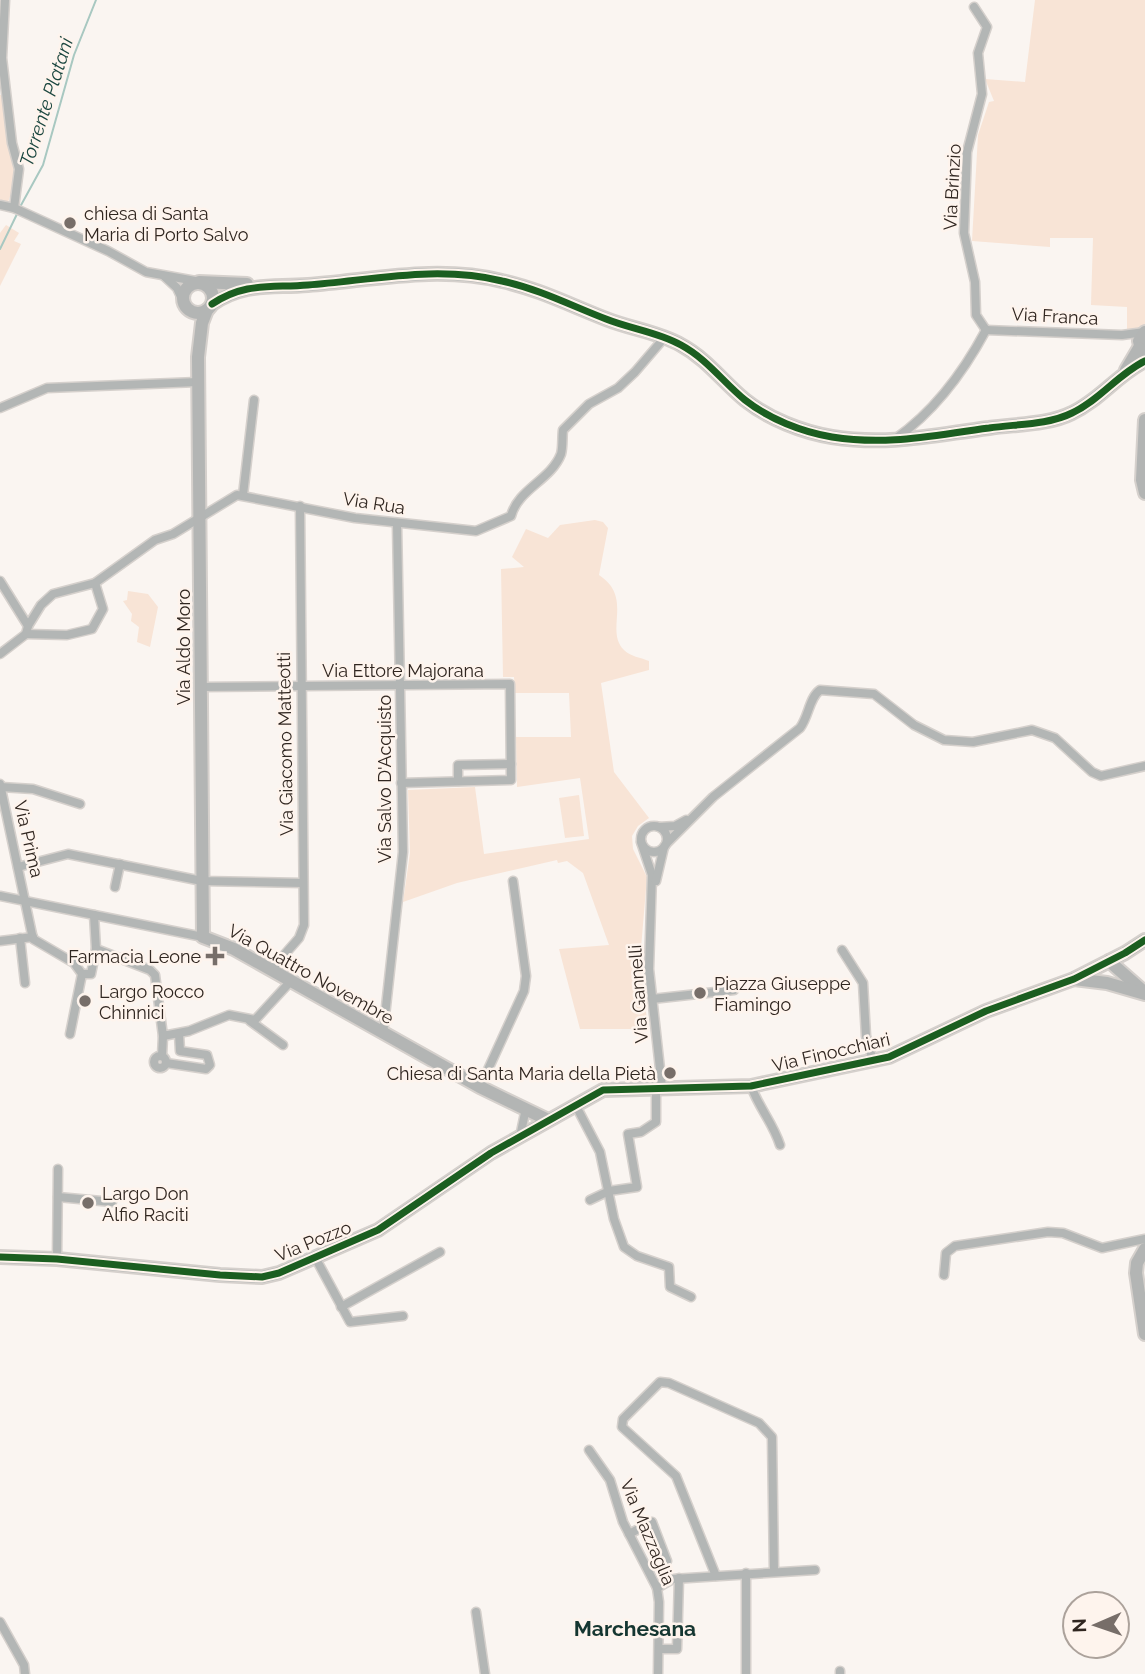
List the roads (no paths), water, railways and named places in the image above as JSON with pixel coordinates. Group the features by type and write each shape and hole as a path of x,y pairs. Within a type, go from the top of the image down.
{"street":[{"path":"5,0 2,58 12,143 19,169 14,208"},
{"name":"Via Brinzio","path":"974,7 987,27 977,64 982,94 967,152 964,233 975,282 976,315 986,330"},
{"path":"0,205 14,208 108,251 146,272 201,283 308,285 418,273 470,276 529,288 609,321 665,337 698,355 744,399 777,420 828,436 891,442 1053,420 1091,402 1143,356 1145,332"},
{"path":"162,275 174,284 193,323 198,357"},
{"path":"185,305 186,288 201,283"},
{"path":"198,357 200,331 212,292 201,283"},
{"path":"185,305 197,313 230,292 258,286"},
{"path":"891,442 934,406 967,365 986,330"},
{"name":"Via Franca","path":"986,330 1122,335 1145,332"},
{"path":"1122,335 1143,356"},
{"name":"Via Rua","path":"243,495 397,524 476,531 511,516 515,502 542,479 561,453 563,430 589,404 618,388 665,337"},
{"name":"Via Aldo Moro","path":"198,357 203,937"},
{"path":"0,408 47,388 198,382"},
{"path":"2,649 27,630 41,605 54,594 95,583 155,540 173,534 230,497 243,495 254,400"},
{"path":"1145,420 1142,480 1145,493"},
{"name":"Via Giacomo Matteotti","path":"271,970 290,952 303,931 299,686 300,506"},
{"name":"Via Salvo D'Acquisto","path":"383,1034 403,852 397,524"},
{"path":"0,581 27,630"},
{"path":"27,630 67,635 93,629 103,609 95,583"},
{"name":"Via Ettore Majorana","path":"201,687 510,684 511,780 458,781"},
{"path":"694,814 665,845 651,852 641,842 646,829 675,826 694,814 800,728 810,713 817,692 842,690 874,694 914,725 944,740 974,742 1032,730 1044,733 1055,737 1101,776 1145,766"},
{"path":"401,783 458,781 458,765 511,764"},
{"path":"1,790 33,789 79,804"},
{"name":"Via Prima","path":"1,790 33,937"},
{"path":"656,827 663,831 665,845"},
{"name":"Via Gannelli","path":"609,1191 637,1187 628,1134 641,1132 656,1122 659,1087 648,951 652,875 641,842"},
{"name":"Via Gannelli","path":"652,898 665,845"},
{"path":"19,867 68,854 202,881 303,883"},
{"path":"115,887 120,864"},
{"path":"480,1087 520,1003 526,976 513,881"},
{"name":"Via Quattro Novembre","path":"0,896 203,937 234,949 480,1087 548,1119"},
{"path":"82,974 91,974 96,949 94,915"},
{"path":"0,941 33,937 74,963 82,974 70,1034"},
{"path":"20,938 25,984"},
{"name":"Via Finocchiari","path":"548,1119 611,1088 751,1086 900,1053 986,1011 1074,979 1145,940"},
{"path":"96,949 150,970 155,975 164,1060 206,1069 211,1065 207,1055 180,1051 179,1034"},
{"path":"842,950 863,983 864,1025 873,1061"},
{"path":"1107,963 1107,983"},
{"path":"1107,963 1145,993"},
{"path":"1074,979 1107,983 1145,993"},
{"path":"250,1021 255,1020 289,982"},
{"path":"652,999 734,990"},
{"path":"163,1036 179,1034 229,1015 250,1021 283,1045"},
{"path":"751,1086 758,1108 772,1124 780,1145"},
{"path":"575,1104 600,1152 614,1219 624,1247 637,1256 669,1267 670,1287 691,1297"},
{"path":"520,1137 526,1108"},
{"name":"Via Pozzo","path":"0,1257 57,1259 210,1275 262,1277 316,1259 378,1230 548,1119"},
{"path":"57,1259 58,1169"},
{"path":"590,1200 609,1191"},
{"path":"58,1197 112,1202"},
{"path":"944,1275 946,1253 955,1246 1048,1232 1063,1233 1102,1248 1145,1239"},
{"path":"1145,1249 1137,1263 1136,1273 1145,1334"},
{"path":"341,1307 440,1252"},
{"path":"316,1259 350,1322 403,1316"},
{"path":"716,1576 676,1476 622,1427 623,1419 660,1382 669,1383 759,1423 772,1437 774,1570"},
{"name":"Via Mazzaglia","path":"589,1450 610,1480 629,1534 657,1588 658,1674"},
{"path":"629,1534 652,1522 667,1561"},
{"path":"657,1588 679,1578 774,1570 815,1570"},
{"path":"746,1573 746,1674"},
{"path":"659,1649 677,1649 679,1578"},
{"path":"476,1612 485,1674"},
{"path":"0,1622 24,1665 25,1674"}],"waterway":[{"name":"Torrente Platani","path":"20,207 43,165 74,55 96,0"},
{"name":"Torrente Platani","path":"0,249 18,212"}],"place":[{"name":"chiesa di Santa Maria di Porto Salvo","path":"70,223"},
{"name":"Farmacia Leone","path":"215,956"},
{"name":"Piazza Giuseppe Fiamingo","path":"700,993"},
{"name":"Largo Rocco Chinnici","path":"85,1001"},
{"name":"Chiesa di Santa Maria della Pietà","path":"670,1073"},
{"name":"Largo Don Alfio Raciti","path":"88,1203"}],"district":[{"name":"Marchesana","path":"635,1628"}]}
